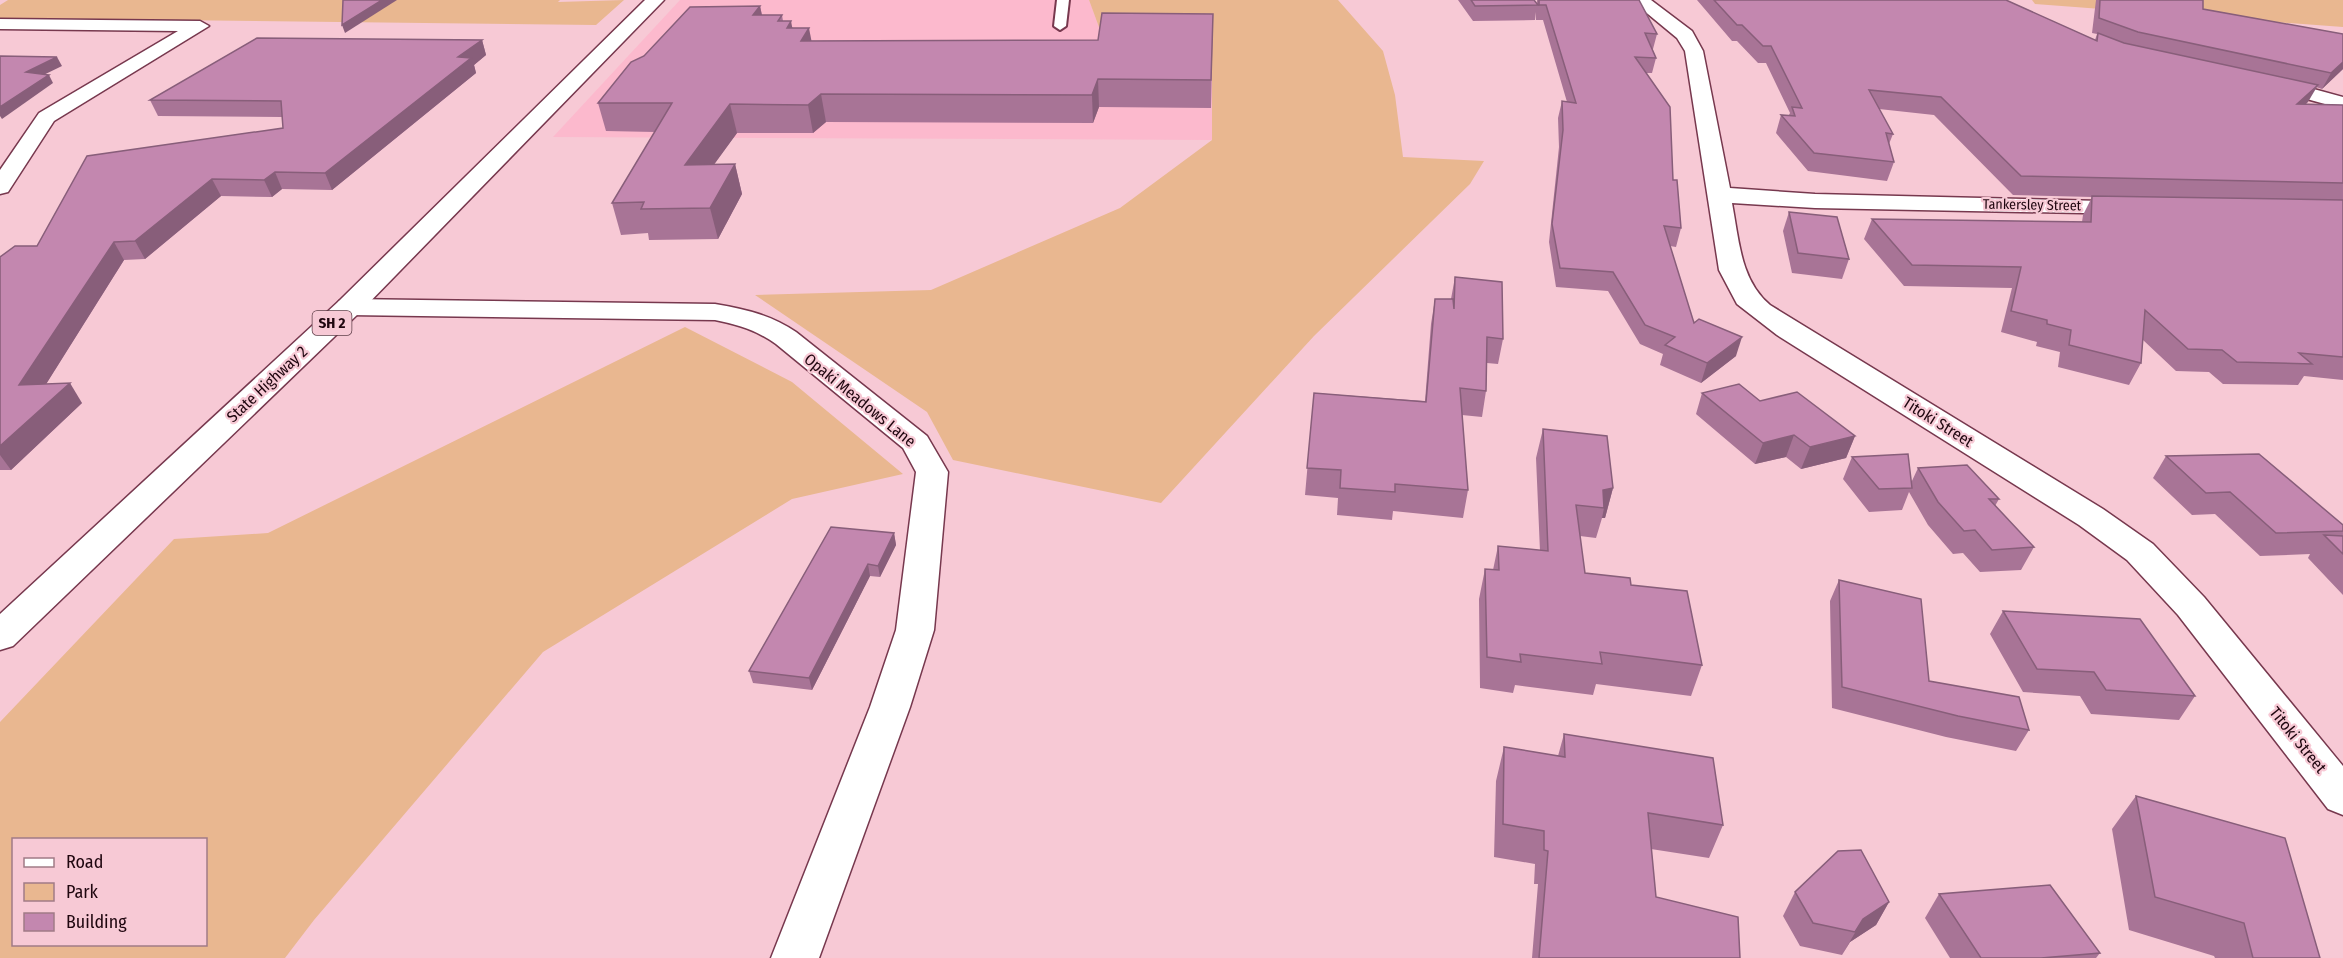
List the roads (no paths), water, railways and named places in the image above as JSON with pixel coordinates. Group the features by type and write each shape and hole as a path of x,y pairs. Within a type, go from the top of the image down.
{"main road":[{"name":"State Highway 2","path":"0,636 349,307 655,0"},
{"name":"Titoki Street","path":"1640,0 1685,35 1694,51 1732,270 1740,292 1758,309 1787,329 2091,517 2140,552 2191,606 2343,797"},
{"path":"0,24 200,26 46,117 0,187"},
{"path":"2251,79 2343,103"},
{"name":"Tankersley Street","path":"1720,195 1815,201 2158,208"},
{"name":"Opaki Meadows Lane","path":"349,307 715,312 743,317 767,326 786,338 840,384 916,442 932,472 915,630 890,707 795,958"}],"lane":[{"path":"1060,26 1063,0"}]}
